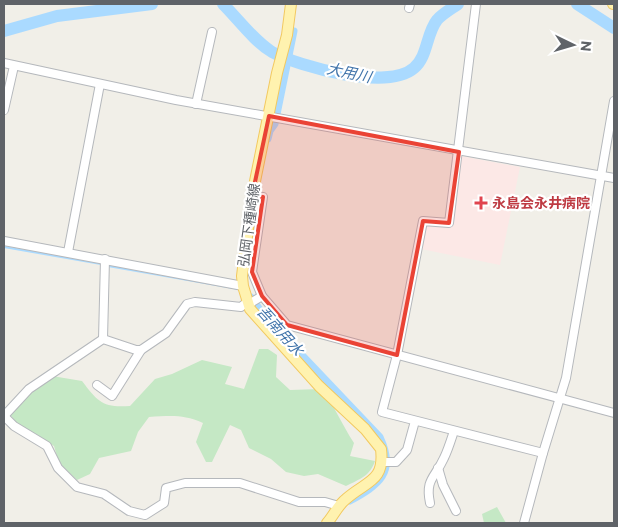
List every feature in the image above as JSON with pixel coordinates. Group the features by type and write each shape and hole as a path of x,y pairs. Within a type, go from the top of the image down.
{"main road":[{"name":"弘岡下種崎線","path":"247,298 246,230 271,116 277,73 286,41 291,4"},
{"path":"247,298 250,309 320,386 376,441 386,463 373,480 339,506 327,523"}],"street":[{"path":"476,4 449,223 423,221 397,355 382,412 415,422 543,453"},
{"path":"196,104 212,32"},
{"path":"4,63 196,104 614,178"},
{"path":"4,110 14,66"},
{"path":"68,252 100,84"},
{"path":"524,523 566,378 614,101"},
{"path":"253,196 263,197 252,272 261,296 287,325 614,413"},
{"path":"4,241 105,259 247,298 261,296"},
{"path":"103,339 103,272 105,259"},
{"path":"97,385 112,396 141,350 166,333 187,304 194,302 241,307 247,298"},
{"path":"103,339 141,350"},
{"path":"103,339 28,389 4,417 14,426 47,446 58,468 77,486 104,494 128,511 145,516 164,503 166,488 185,483 240,483 300,502 325,502 339,506"},
{"path":"386,463 396,462 407,450 415,422"},
{"path":"430,503 427,489 444,459 454,431"},
{"path":"438,468 443,485 456,511"}],"highlighted area":[{"path":"269,116 459,152 449,223 423,221 397,355 287,325 262,296 252,272 263,197 252,196"}],"shaded area":[{"path":"461,156 520,167 500,265 421,249 425,223 451,225"}],"green space":[{"path":"259,349 268,349 277,355 276,377 290,390 321,389 354,443 350,456 375,461 367,474 346,486 318,474 304,476 286,472 271,459 249,448 241,430 230,425 212,462 206,462 196,442 203,423 189,418 170,416 149,417 138,432 131,451 99,458 90,474 77,480 59,463 54,446 36,434 22,430 9,413 17,403 52,376 82,381 97,399 107,405 130,406 155,379 172,374 202,360 232,367 225,384 244,389"},
{"path":"497,507 506,523 484,523 482,514"}],"waterway":[{"name":"大用川","path":"4,31 57,16 152,4"},
{"name":"大用川","path":"223,4 259,42 272,52 322,70 365,77 402,75 414,68 425,51 433,26 437,20 458,4"},
{"name":"大用川","path":"577,4 614,28"},
{"name":"吾南用水","path":"268,139 270,131 275,124 294,31"},
{"path":"4,247 101,264"},
{"path":"108,266 239,289"},
{"name":"吾南用水","path":"251,297 264,315 380,437 385,449 386,469 377,483 350,501"}],"place":[{"name":"永島会永井病院","path":"481,203"}]}
